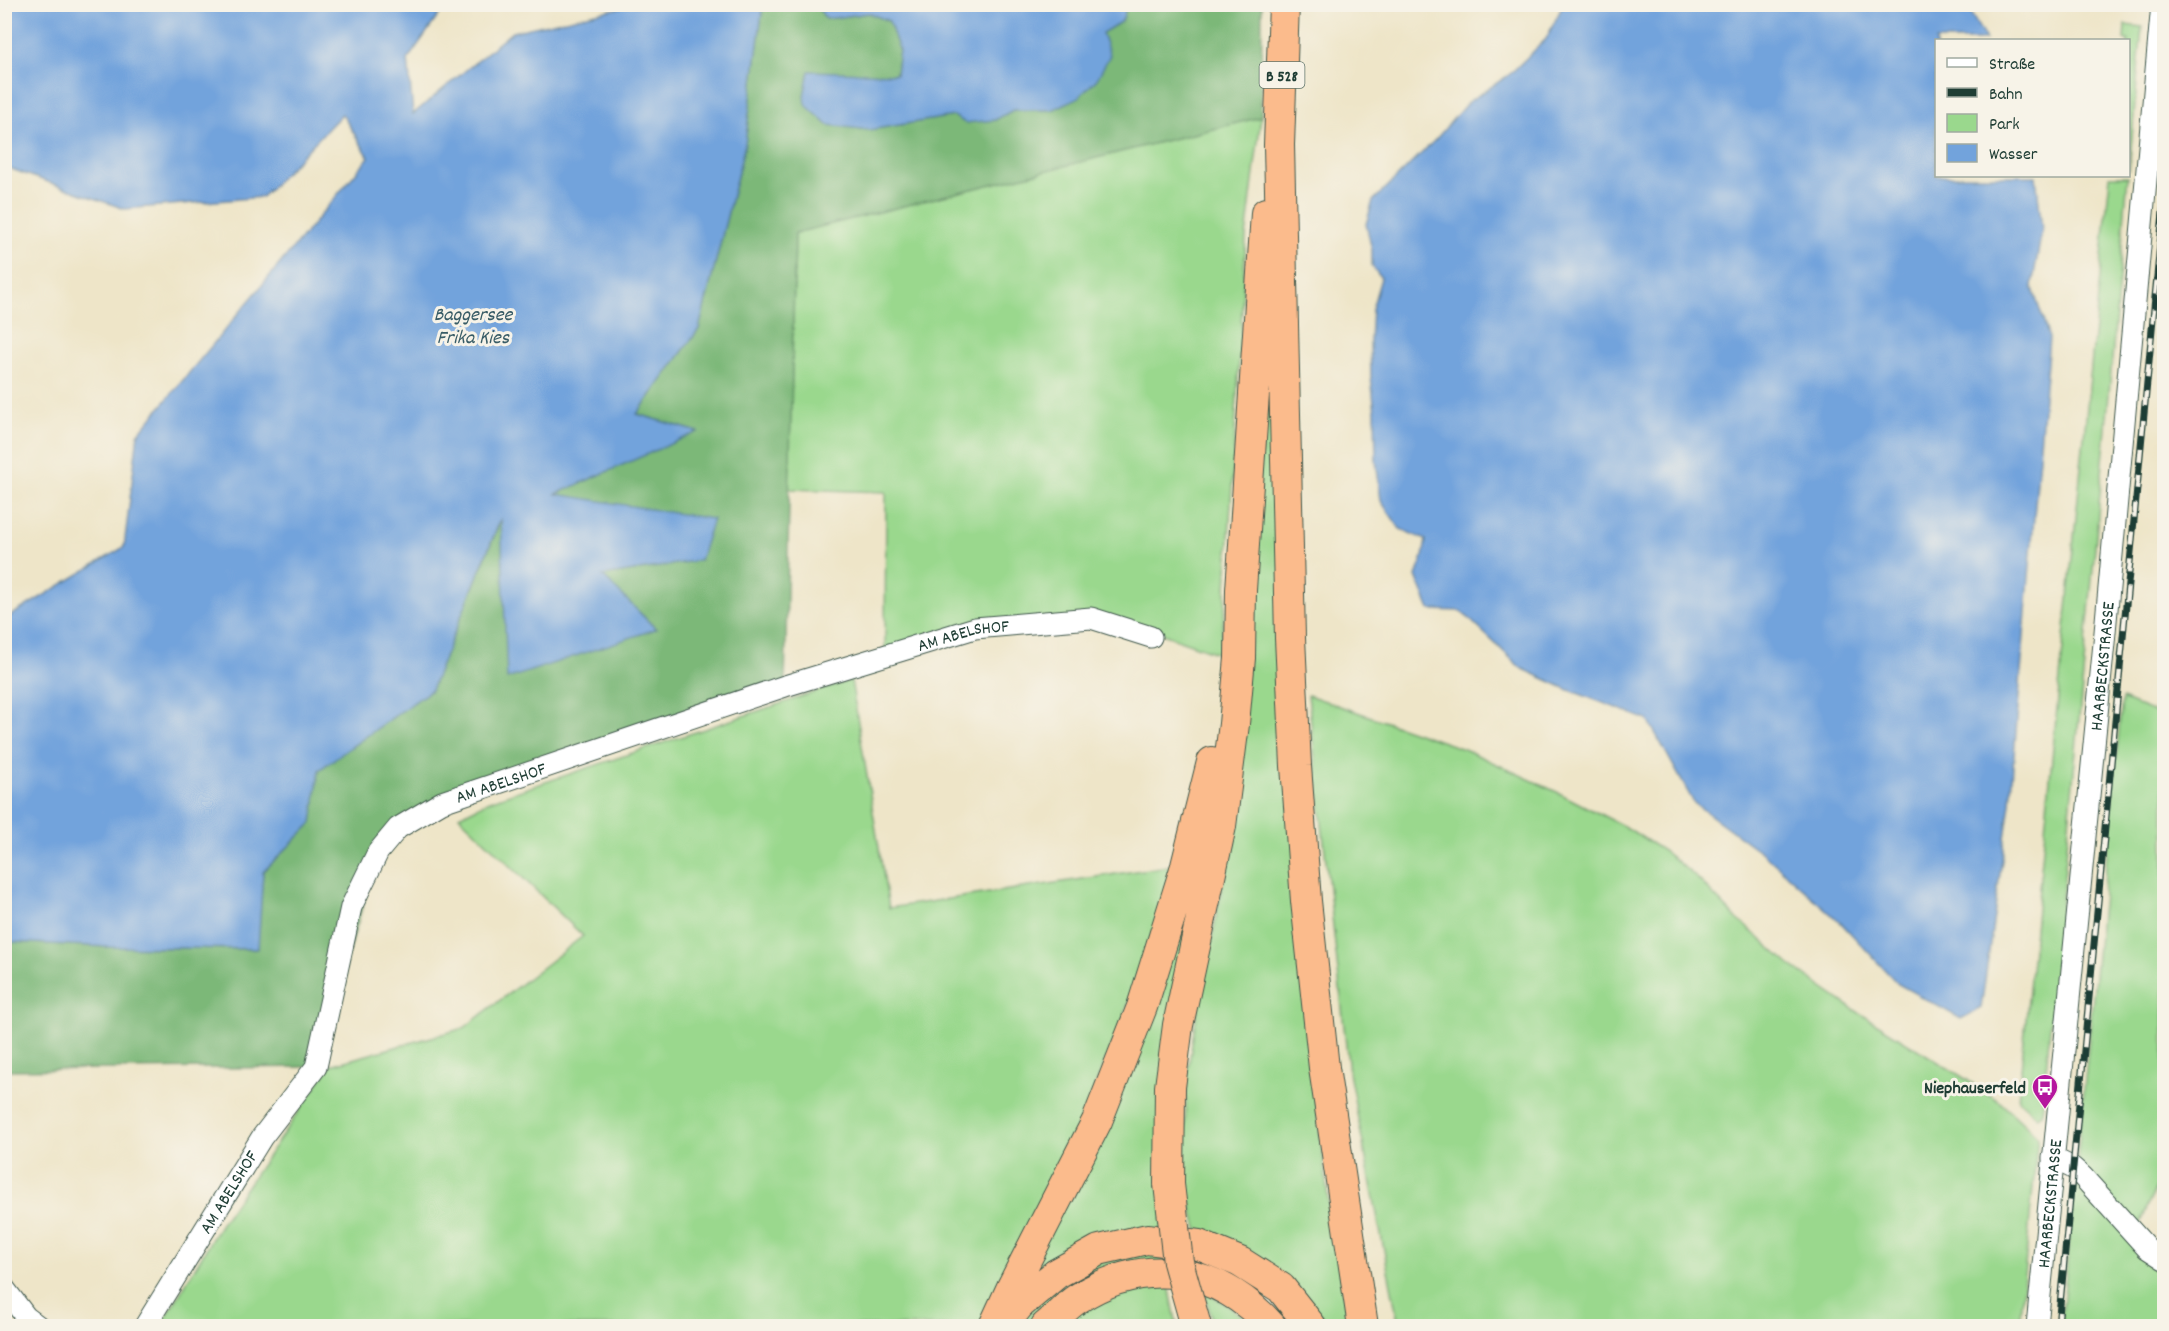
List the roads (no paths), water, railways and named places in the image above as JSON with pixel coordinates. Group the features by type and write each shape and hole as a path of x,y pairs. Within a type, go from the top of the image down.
{"highway":[{"name":"B 528","path":"1279,145 1284,4"},
{"path":"1196,1326 1178,1262 1169,1184 1170,1088 1178,1025 1221,826 1234,724 1240,658 1241,590 1264,221 1279,145"},
{"path":"1279,145 1288,555 1296,765 1306,901 1324,1068 1363,1326"},
{"path":"994,1326 1096,1121 1142,1007 1186,866 1214,756 1241,590"},
{"path":"1002,1326 1020,1304 1056,1274 1099,1250 1147,1239 1199,1245 1240,1262 1281,1288 1311,1326"},
{"path":"1046,1326 1076,1300 1107,1282 1146,1272 1177,1273 1208,1281 1234,1293 1256,1310 1270,1326"}],"street":[{"name":"HAARBECKSTRASSE","path":"2037,1326 2103,655 2162,4"},
{"name":"AM ABELSHOF","path":"145,1326 262,1137 316,1067 351,907 378,852 398,828 442,802 774,690 975,628 1091,618 1151,637"},
{"path":"2054,1158 2073,1168 2082,1176 2147,1248 2164,1259"},
{"path":"4,1288 26,1317 38,1326"}],"water":[{"name":"Baggersee Frika Kies","path":"5,4 446,5 408,59 413,114 512,32 632,5 763,5 745,144 699,329 637,414 698,432 556,494 713,519 700,560 603,576 656,629 507,679 501,518 431,690 319,770 312,823 263,872 258,949 109,947 11,942 5,944 5,619 124,547 138,434 369,157 342,114 262,197 125,209 5,167"},
{"path":"816,5 1127,5 1122,21 1102,33 1110,55 1097,79 1079,97 1052,110 1013,110 995,120 965,123 954,116 869,130 828,125 807,106 804,96 809,71 896,74 899,50 889,21 869,13 826,19"},
{"path":"1563,5 1966,5 1985,39 1935,39 1935,177 2036,177 2042,230 2032,286 2049,338 2010,803 1981,1008 1961,1019 1898,984 1842,924 1765,855 1694,803 1648,720 1569,690 1521,668 1461,611 1430,610 1416,576 1426,540 1400,529 1381,501 1376,460 1370,340 1372,309 1381,278 1372,266 1372,250 1366,224 1373,201 1436,139 1468,102 1509,75 1546,39"}],"railway":[{"path":"2058,1326 2164,202"}],"place":[{"name":"Niephauserfeld","path":"2045,1110"}]}
